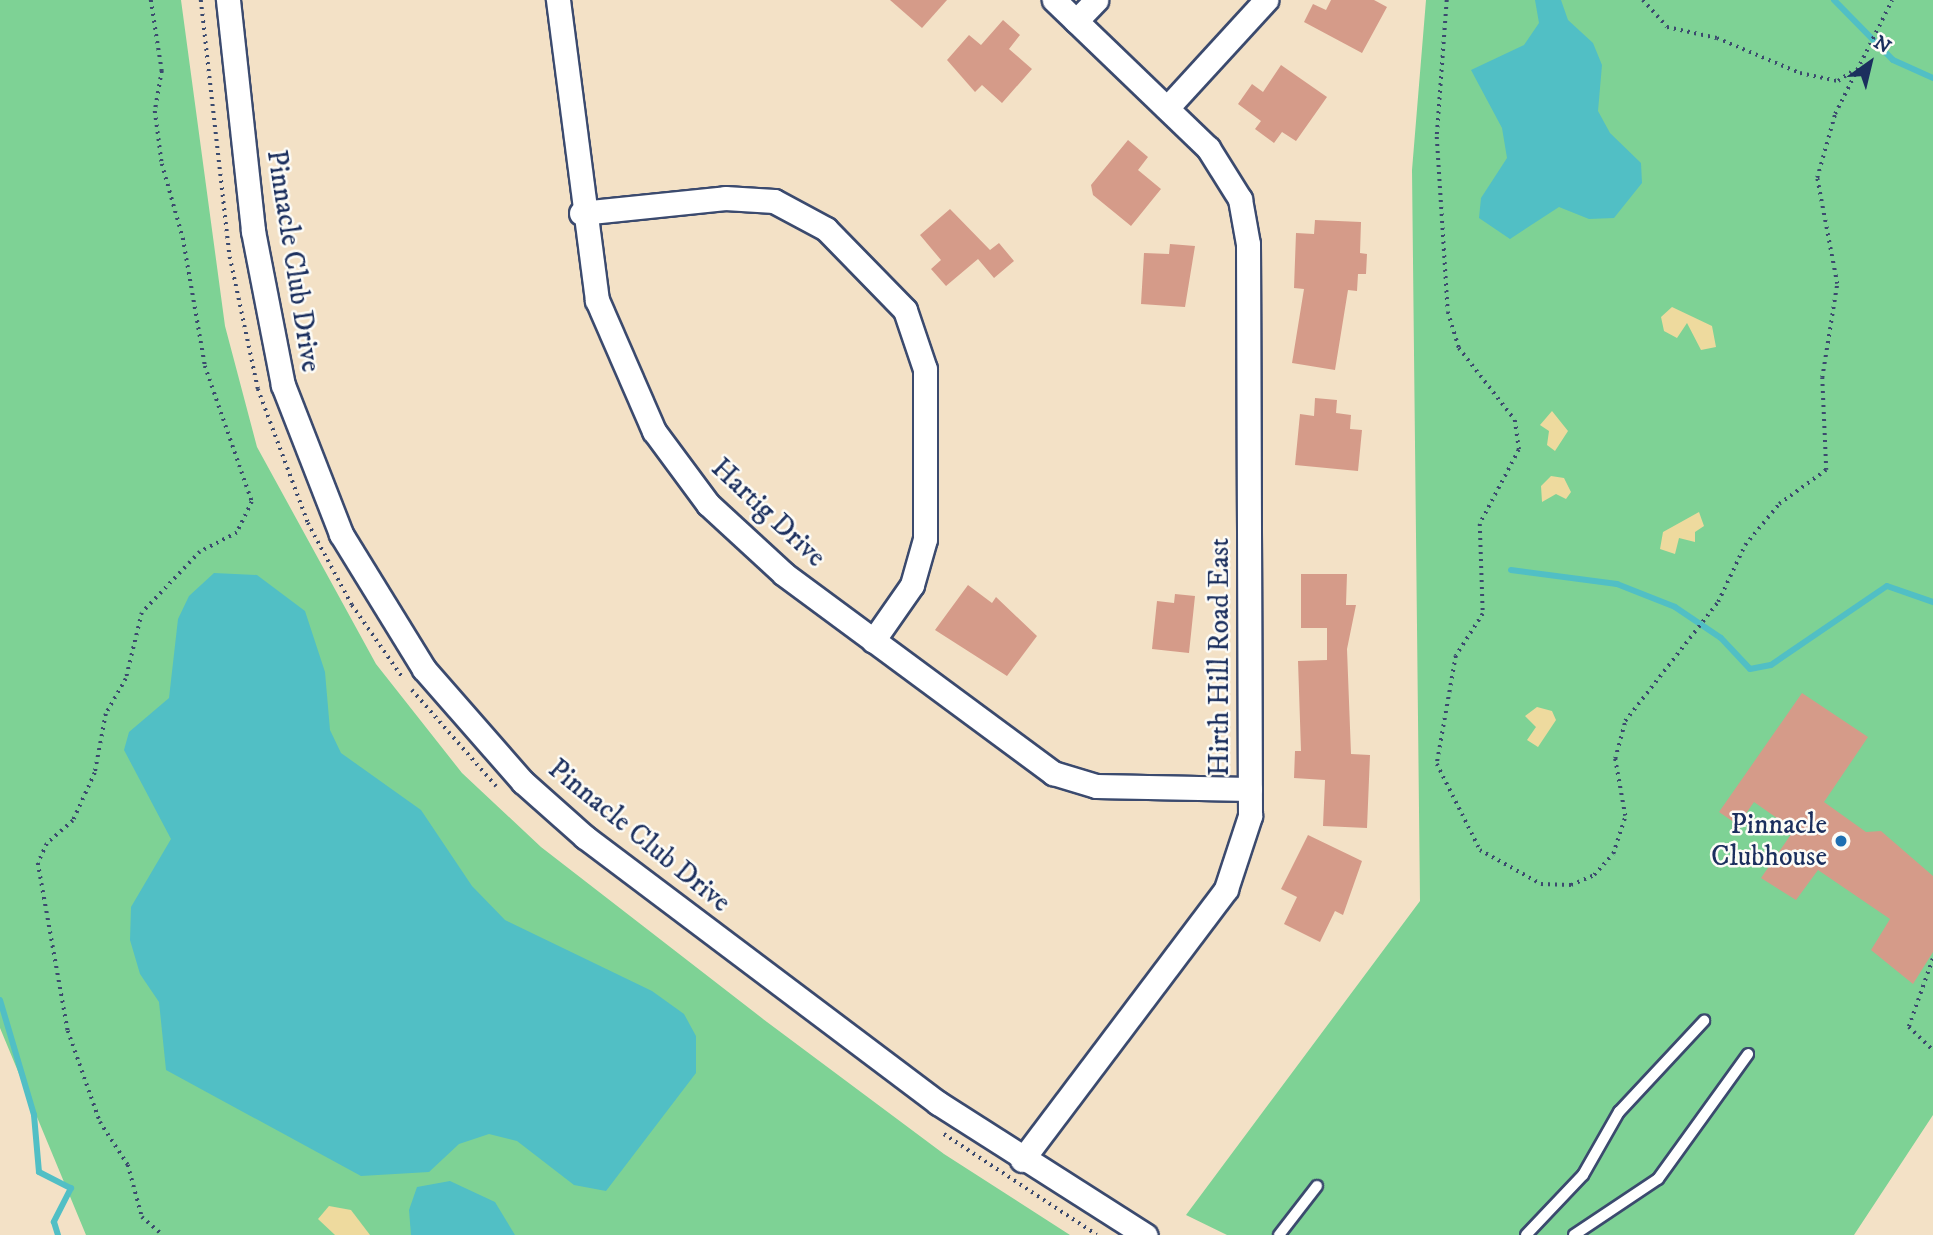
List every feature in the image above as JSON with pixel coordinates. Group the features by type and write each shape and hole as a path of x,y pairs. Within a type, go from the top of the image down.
{"street":[{"name":"Pinnacle Club Drive","path":"228,0 253,231 283,385 341,534 424,669 523,782 585,837 1022,1160 1145,1235"},
{"name":"Hartig Drive","path":"558,0 581,213 613,347 680,468 743,538 873,640 1053,773 1096,786 1250,789"},
{"name":"Hirth Hill Road East","path":"1022,1160 1226,889 1248,834 1250,789 1248,244 1233,182 1167,108 1054,0"},
{"path":"1083,28 1096,0"},
{"path":"1167,108 1266,0"},
{"path":"581,213 725,198 774,201 825,229 905,310 925,369 925,539 912,584 873,640"}],"lane":[{"path":"1526,1235 1583,1175 1619,1112 1704,1021"},
{"path":"1574,1235 1658,1178 1748,1054"},
{"path":"1279,1235 1317,1186"}],"path":[{"path":"151,0 162,71 155,111 162,164 183,238 205,366 252,502 237,533 200,552 142,613 125,679 106,714 95,773 73,821 47,844 38,863 68,1031 100,1122 128,1165 142,1217 163,1235"},
{"path":"201,0 230,257 280,456 321,547 380,648 501,791"},
{"path":"1447,0 1437,137 1448,312 1459,348 1514,420 1519,450 1480,524 1483,614 1456,656 1437,764 1480,849 1541,884 1571,886 1594,875 1613,854 1625,816 1616,743 1708,614 1745,545 1780,504 1826,470 1822,377 1837,284 1818,178 1853,71 1892,0"},
{"path":"1643,0 1667,27 1717,38 1800,73 1838,81 1853,71"},
{"path":"1933,959 1909,1027 1933,1050"},
{"path":"942,1133 1097,1235"}],"green space":[{"path":"0,0 181,0 225,326 257,447 376,664 462,773 541,847 767,1022 944,1154 1070,1235 86,1235 0,1028"},
{"path":"1426,0 1933,0 1933,1115 1854,1235 1227,1235 1186,1215 1420,901 1412,170"}],"sand":[{"path":"1672,307 1712,326 1716,347 1701,350 1687,323 1677,338 1664,331 1661,317"},
{"path":"1552,411 1568,431 1555,451 1547,445 1549,431 1540,425"},
{"path":"1551,476 1564,478 1571,492 1566,499 1556,494 1542,502 1541,486"},
{"path":"1699,512 1704,526 1695,532 1695,542 1679,538 1675,554 1660,549 1663,532"},
{"path":"1537,707 1552,711 1556,720 1538,747 1527,740 1536,727 1525,716"},
{"path":"329,1206 351,1210 370,1235 335,1235 318,1219"}],"water":[{"path":"1535,0 1561,0 1568,20 1593,43 1602,65 1598,111 1610,133 1641,163 1642,183 1614,218 1589,219 1559,207 1510,239 1479,218 1481,198 1507,158 1502,128 1471,70 1524,45 1539,23"},
{"path":"214,573 257,575 305,611 325,672 330,730 341,753 421,810 472,886 505,920 652,991 684,1014 696,1036 696,1073 606,1191 574,1185 517,1141 489,1134 459,1144 429,1172 361,1176 166,1070 159,1002 140,974 130,940 131,907 171,839 124,750 129,732 169,698 178,619 189,596"},
{"path":"450,1181 495,1202 515,1235 411,1235 409,1210 417,1187"}],"building":[{"path":"890,0 947,0 922,28"},
{"path":"1331,0 1374,0 1387,7 1362,53 1304,22 1313,4 1326,10"},
{"path":"1003,20 1020,35 1009,49 1032,69 1002,103 982,85 975,92 947,60 969,35 981,45"},
{"path":"1281,65 1327,97 1296,141 1282,132 1274,143 1255,129 1261,121 1238,104 1252,84 1263,92"},
{"path":"1128,140 1148,157 1138,170 1161,189 1131,226 1093,195 1091,185"},
{"path":"950,209 990,250 999,243 1014,261 994,278 978,259 946,286 931,269 941,260 920,235"},
{"path":"1315,220 1361,222 1360,253 1367,254 1366,274 1358,274 1357,291 1348,290 1335,370 1292,363 1304,289 1294,288 1296,233 1314,234"},
{"path":"1170,244 1195,246 1185,307 1141,304 1144,253 1169,254"},
{"path":"1315,398 1337,400 1336,413 1351,415 1350,429 1362,430 1358,471 1295,465 1300,414 1314,416"},
{"path":"1301,574 1347,574 1346,605 1356,605 1347,649 1351,754 1370,755 1367,828 1323,826 1325,780 1294,778 1295,751 1301,751 1298,661 1327,660 1327,628 1301,628"},
{"path":"968,585 992,603 996,597 1037,636 1007,676 935,630"},
{"path":"1175,594 1195,596 1189,653 1152,649 1157,601 1174,603"},
{"name":"Pinnacle Clubhouse","path":"1802,693 1868,737 1824,802 1866,832 1881,831 1933,876 1933,952 1913,984 1871,950 1890,919 1818,870 1796,900 1761,878 1794,830 1754,802 1738,825 1719,812"},
{"path":"1308,835 1362,861 1343,915 1335,911 1320,942 1284,924 1297,897 1281,889"}],"waterway":[{"path":"1834,0 1893,60 1933,78"},
{"path":"1511,570 1617,584 1675,607 1721,638 1750,669 1771,665 1887,586 1933,602"},
{"path":"0,1000 34,1115 39,1172 71,1188 54,1222 58,1235"}],"place":[{"name":"Pinnacle Clubhouse","path":"1841,841"}]}
